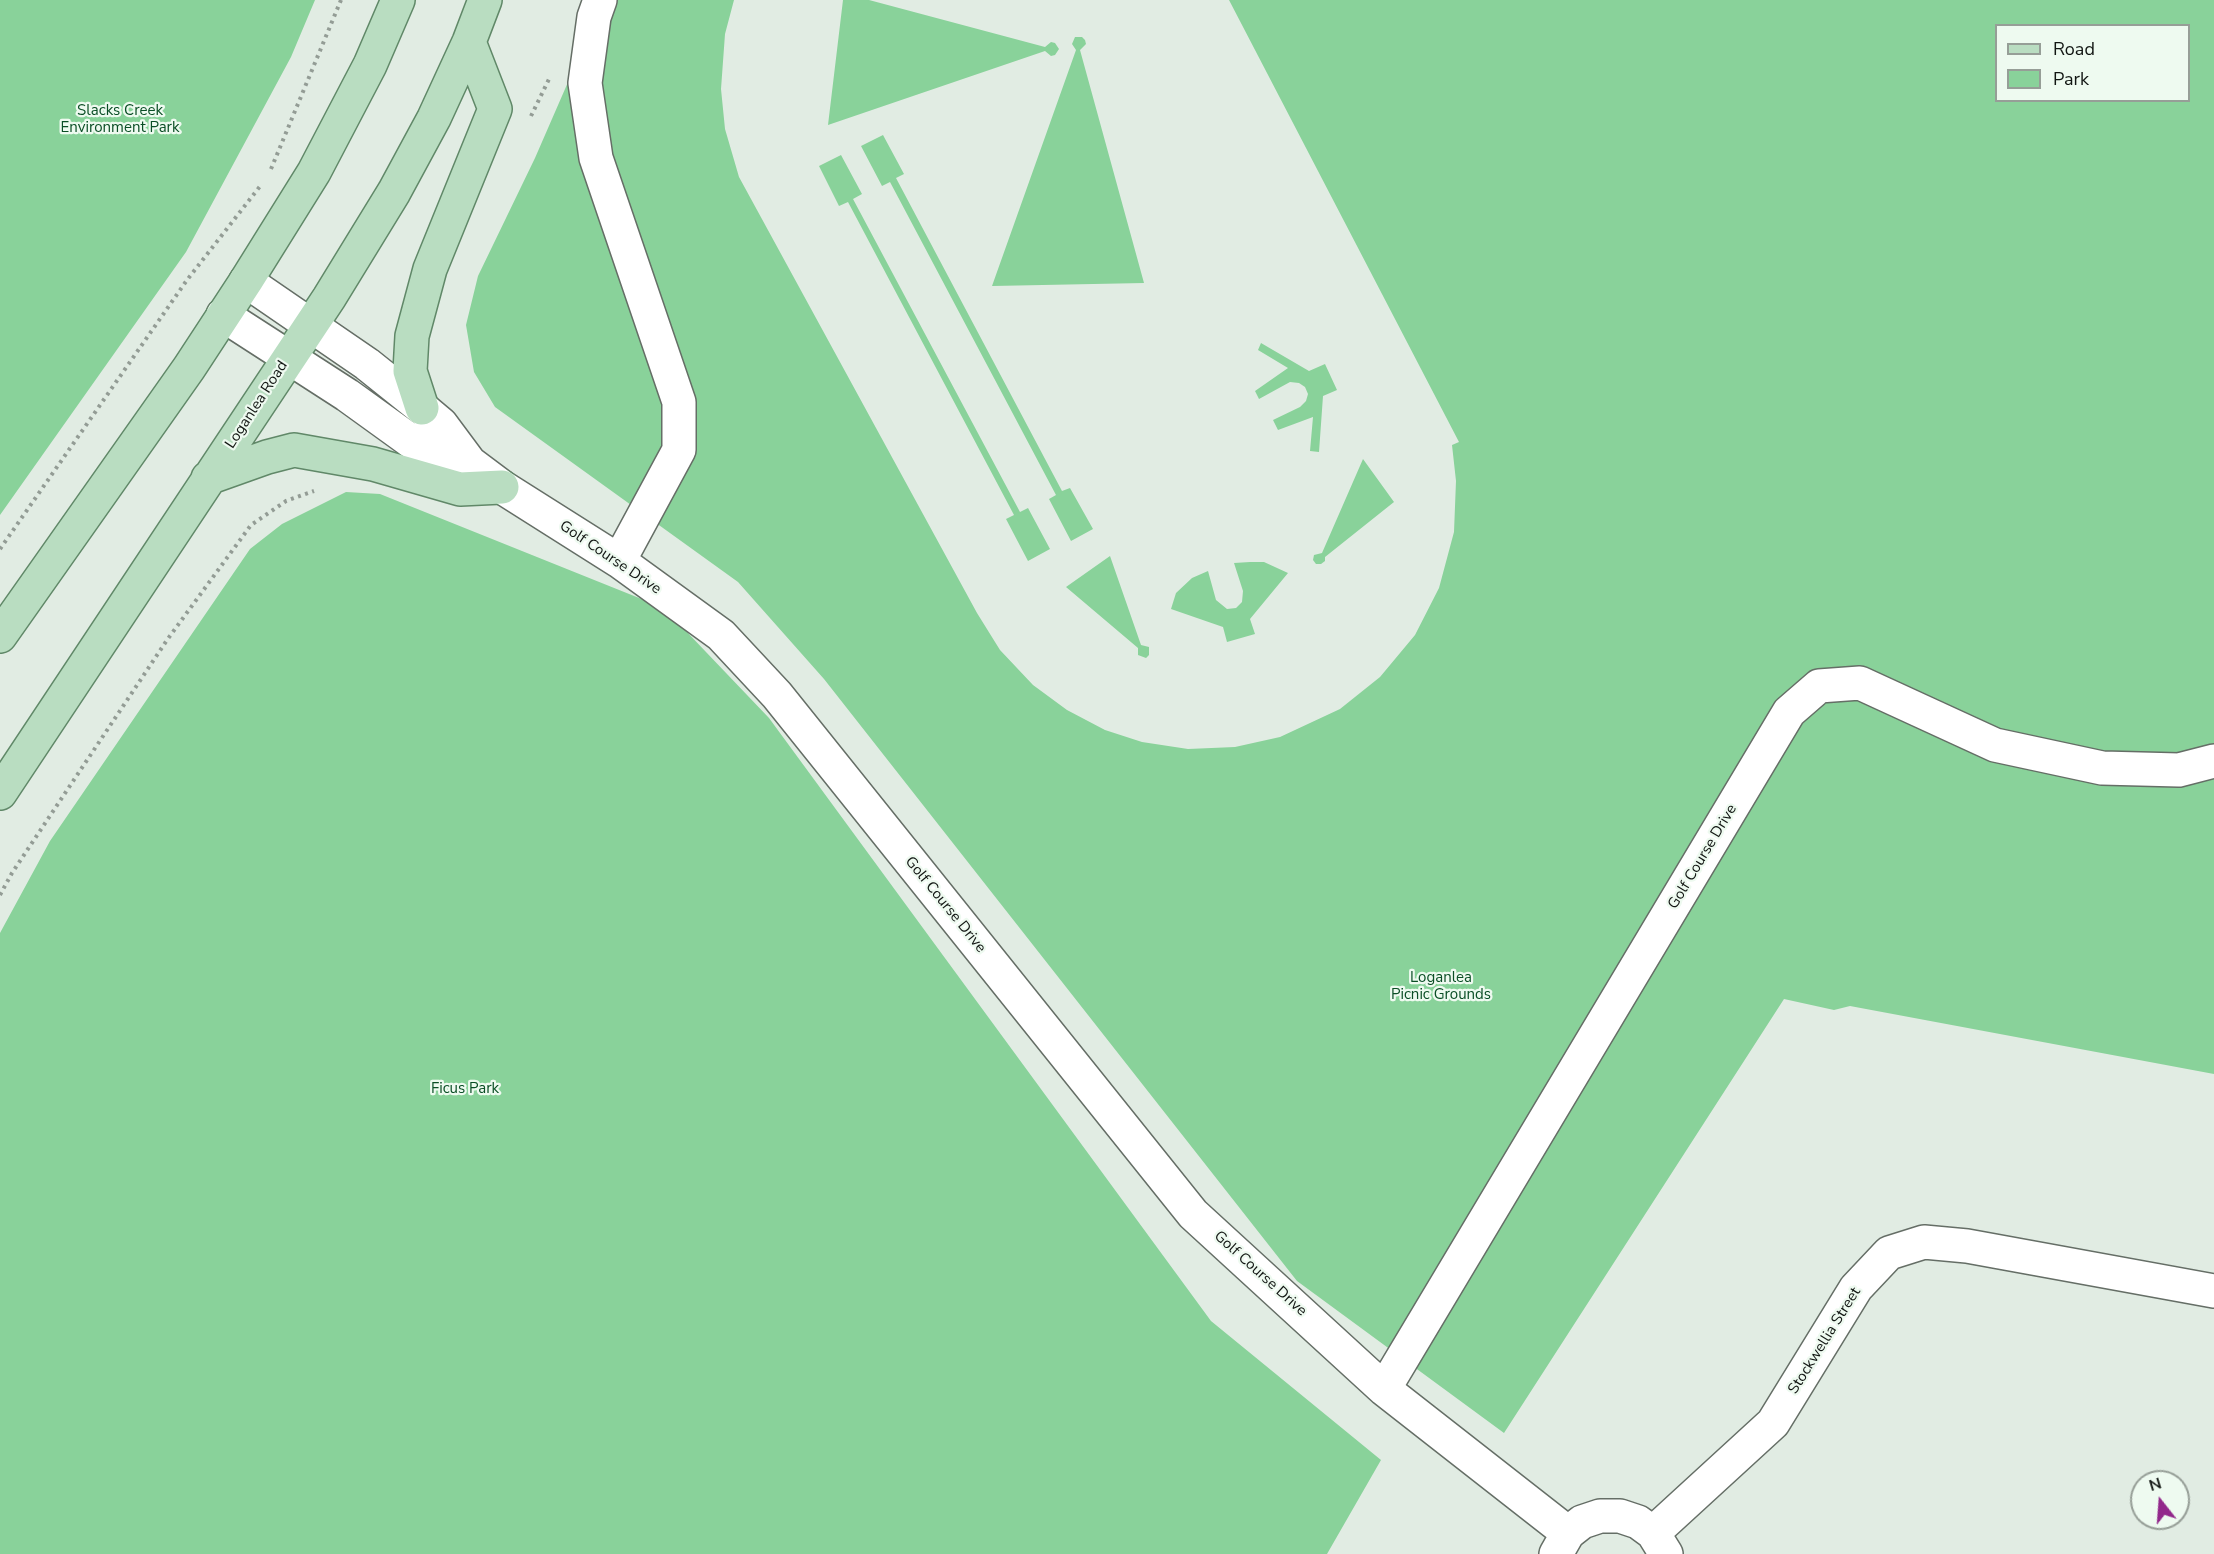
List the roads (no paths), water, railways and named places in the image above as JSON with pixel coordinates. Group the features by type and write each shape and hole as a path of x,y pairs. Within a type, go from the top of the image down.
{"main road":[{"path":"0,636 189,369 246,282 314,172 370,65 398,0"},
{"name":"Loganlea Road","path":"0,793 309,325 394,192 434,118 469,42 485,0"},
{"path":"422,408 410,371 412,336 430,268 495,109 469,42"},
{"path":"208,478 294,450 373,464 460,489 502,487"}],"street":[{"path":"600,0 594,18 585,83 597,158 679,402 679,450 619,561"},
{"name":"Golf Course Drive","path":"246,282 367,364 422,408 441,424 470,463 502,487 619,561 721,635 769,687 1193,1214 1384,1389 1562,1544 1582,1522 1600,1516 1620,1516 1638,1522 1659,1544"},
{"name":"Golf Course Drive","path":"223,315 346,395 419,447 470,463"},
{"name":"Golf Course Drive","path":"1384,1389 1789,712 1819,686 1860,683 1995,745 2102,768 2179,770 2214,761"},
{"name":"Stockwellia Street","path":"1659,1544 1773,1423 1856,1288 1889,1253 1924,1242 1967,1246 2214,1291"}],"park label":[{"name":"Slacks Creek Environment Park","path":"120,120"},
{"name":"Loganlea Picnic Grounds","path":"1441,986"},
{"name":"Ficus Park","path":"465,1089"}]}
